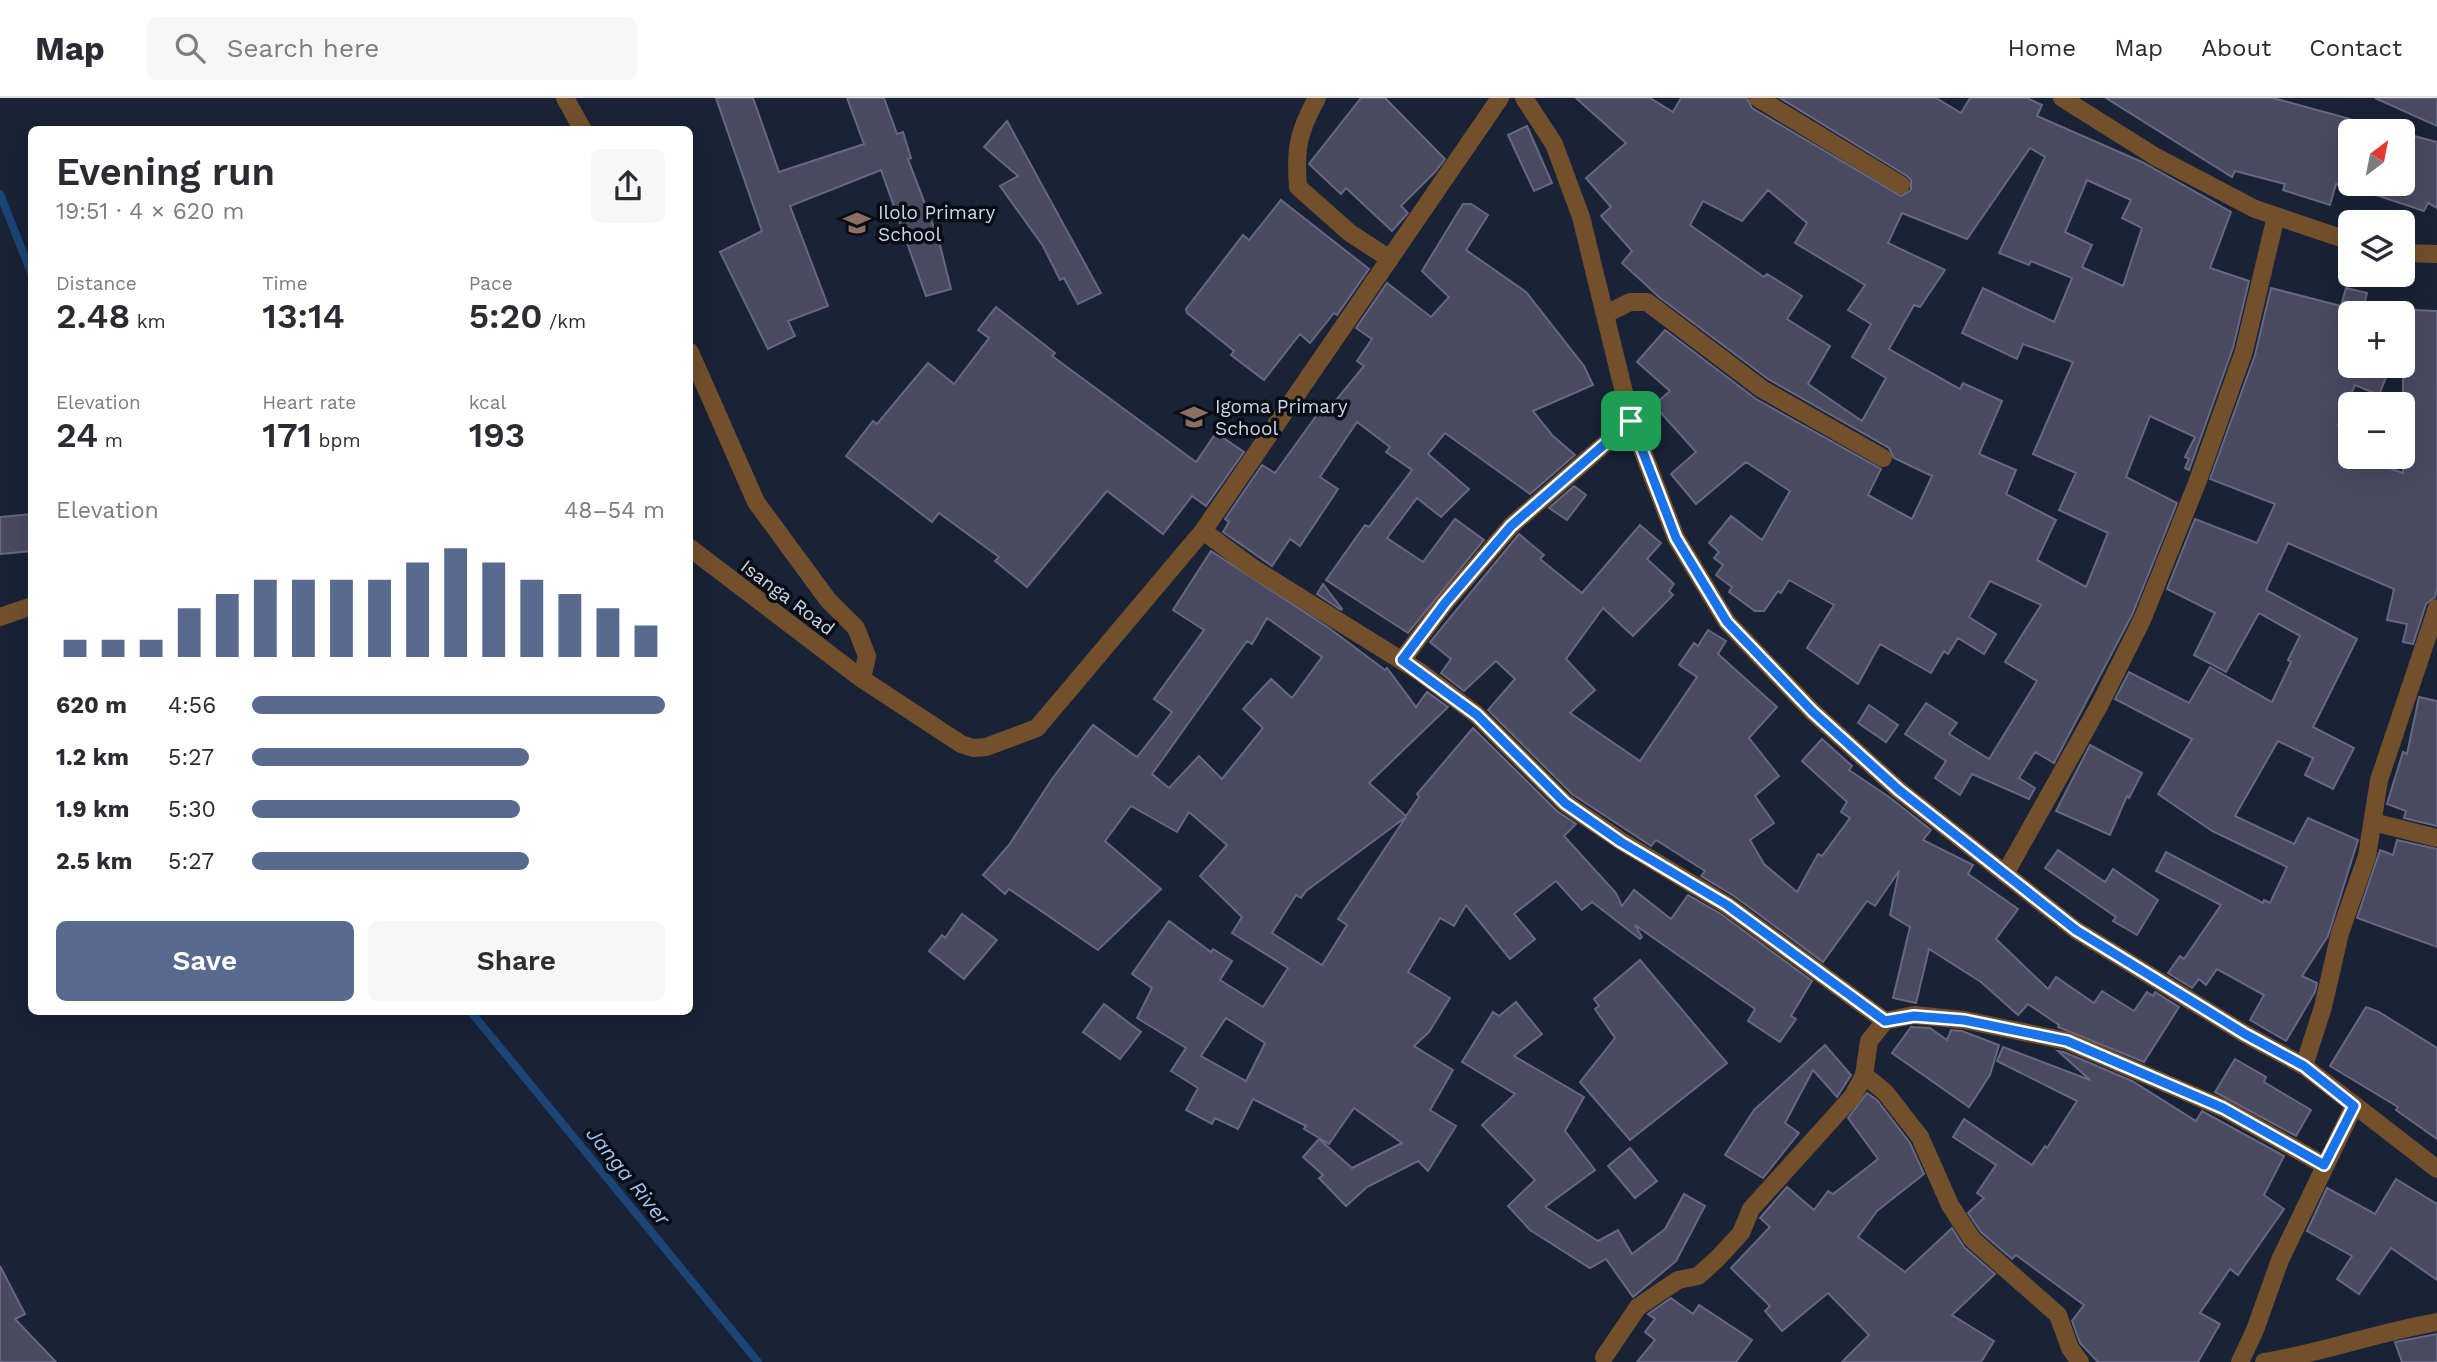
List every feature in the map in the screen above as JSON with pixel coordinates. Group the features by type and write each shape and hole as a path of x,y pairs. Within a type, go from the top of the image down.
{"street":[{"path":"565,98 581,126"},
{"path":"1317,98 1302,125 1296,152 1298,187 1323,212 1390,259"},
{"name":"Isanga Road","path":"693,550 862,679 961,744 986,747 1037,728 1203,531 1500,98"},
{"path":"1524,98 1554,144 1581,217 1631,421 1676,538 1727,622 1813,712 1899,790 2076,930 2245,1034 2304,1066 2437,1169"},
{"path":"1758,98 1901,186"},
{"path":"2062,98 2156,157 2255,209 2338,237"},
{"path":"2006,874 2101,704 2141,620 2197,483 2244,351 2276,216"},
{"path":"2415,253 2437,254"},
{"path":"1606,314 1630,302 1647,302 1762,388 1882,458"},
{"path":"693,359 756,502 828,600 856,628 867,656 862,679"},
{"path":"1402,660 1445,603 1511,526 1631,421"},
{"path":"1203,531 1253,568 1402,660 1477,715 1565,803 1621,842 1727,905 1885,1021"},
{"path":"0,617 28,607"},
{"path":"2304,1066 2323,1007 2340,933 2367,856 2379,780 2437,608"},
{"path":"2373,822 2437,838"},
{"path":"1604,1357 1638,1307 1678,1280 1698,1276 1741,1233 1751,1209 1853,1097 1864,1074 1869,1041 1876,1028 1885,1021 1914,1016 1964,1020 2067,1041 2223,1108 2324,1165"},
{"path":"1864,1074 1885,1092 1913,1128 1950,1205 1972,1239 2058,1315 2070,1348 2080,1362"},
{"path":"2240,1362 2255,1330 2280,1260 2354,1106"},
{"path":"2264,1362 2303,1356 2346,1342 2437,1322"}],"building":[{"path":"716,98 753,98 779,172 864,144 847,98 884,98 897,134 903,132 911,158 908,159 939,241 951,289 926,296 881,170 790,206 828,306 788,321 795,336 768,349 720,252 762,231"},
{"path":"1361,98 1385,98 1445,159 1401,206 1408,213 1392,231 1346,188 1341,194 1309,164"},
{"path":"1576,98 1650,98 1673,112 1681,98 1747,98 1752,108 1901,196 1911,190 1911,180 1907,176 1780,98 1936,98 1961,113 1970,98 2027,98 2042,105 2037,116 2142,162 2231,212 2210,268 2249,281 2233,348 2189,470 2185,468 2189,459 2185,457 2195,437 2150,416 2126,477 2177,503 2132,615 2054,763 2035,752 2019,778 2035,788 2029,799 1972,774 1960,795 1935,778 1946,761 1905,734 1926,703 1957,723 1949,734 1989,759 2037,681 2005,662 2041,605 1990,581 1969,617 1996,634 1984,654 1958,638 1948,654 1944,651 1931,673 1880,644 1858,684 1807,648 1834,605 1789,580 1764,611 1755,611 1729,592 1732,587 1716,575 1723,565 1714,558 1719,552 1709,543 1731,516 1762,540 1790,491 1746,462 1696,504 1671,474 1696,452 1654,405 1670,391 1637,362 1665,330 1756,399 1881,469 1868,495 1912,519 1932,476 1894,458 1889,448 1768,379 1659,297 1622,263 1632,251 1601,216 1611,207 1586,178 1626,143","holes":["2030,148 2045,157 1999,253 2029,265 2031,261 2072,278 2054,322 1983,288 1962,333 2017,359 2023,344 2073,362 2033,454 2076,473 2059,510 2108,533 2086,587 2037,560 2056,520 2006,494 2016,470 1979,454 2002,401 1963,383 1960,389 1889,349 1914,305 1920,307 1945,270 1888,243 1902,213 1967,239","2087,180 2131,200 2122,218 2142,228 2123,286 2082,267 2092,245 2065,232","1768,190 1807,223 1795,243 1865,285 1848,310 1871,324 1852,357 1886,378 1862,421 1808,384 1830,346 1787,319 1802,296 1767,274 1764,277 1690,225 1703,201 1742,221"]},
{"path":"2106,98 2273,98 2350,119 2338,119 2338,185 2330,205 2283,190 2285,184 2235,171 2232,177"},
{"path":"2375,98 2437,98 2437,126"},
{"path":"1007,121 1101,293 1078,304 1064,278 1060,280 1043,246 1000,186 1018,176 984,147"},
{"path":"1527,126 1552,183 1534,191 1508,135"},
{"path":"2415,136 2437,142 2437,208 2428,203 2424,211 2379,196 2415,196"},
{"path":"1281,200 1369,269 1337,315 1334,313 1310,343 1300,334 1264,380 1231,355 1234,351 1187,313 1186,309 1243,235 1249,240"},
{"path":"1463,204 1471,204 1488,215 1466,250 1526,292 1584,366 1593,385 1533,411 1553,436 1575,455 1530,494 1445,433 1428,454 1469,489 1441,517 1417,498 1387,538 1423,562 1455,519 1484,540 1408,633 1326,580 1365,525 1369,527 1412,470 1386,452 1390,447 1357,422 1320,477 1338,489 1300,546 1290,539 1272,566 1223,532 1229,522 1225,519 1262,465 1275,473 1319,412 1324,415 1364,366 1357,361 1372,339 1356,328 1387,283 1431,317 1449,297 1422,271"},
{"path":"2271,288 2338,305 2338,378 2386,378 2380,392 2372,392 2355,385 2352,392 2338,392 2338,469 2392,469 2403,473 2403,469 2415,469 2415,392 2403,392 2403,378 2415,378 2415,310 2437,311 2437,589 2435,597 2426,604 2413,644 2403,642 2407,624 2387,620 2394,589 2288,543 2266,590 2357,639 2313,727 2354,748 2333,789 2305,775 2313,758 2278,741 2235,816 2294,844 2308,818 2358,840 2328,936 2302,976 2317,983 2315,992 2286,1041 2250,1020 2264,995 2217,969 2206,985 2199,979 2192,988 2168,973 2180,956 2184,959 2221,905 2156,871 2166,852 2263,903 2264,900 2270,903 2287,867 2212,831 2158,794 2192,739 2115,699 2129,672 2189,703 2210,667 2272,702 2291,662 2288,660 2300,636 2259,613 2226,672 2194,655 2215,613 2167,589 2195,519 2257,543 2275,504 2210,479 2255,355"},
{"path":"2346,288 2367,293 2365,301 2342,301"},
{"path":"996,307 1055,353 1052,356 1196,462 1216,433 1244,452 1206,506 1192,496 1163,534 1107,491 1027,587 995,561 999,557 939,513 932,522 846,456 873,421 877,424 928,363 954,384 989,338 978,330"},
{"path":"1574,486 1586,495 1567,520 1549,508"},
{"path":"28,514 28,551 0,554 0,517"},
{"path":"1640,525 1661,543 1647,559 1674,584 1669,591 1673,595 1633,636 1603,608 1566,659 1595,690 1570,713 1640,761 1697,677 1679,665 1694,643 1698,646 1708,630 1726,641 1718,654 1777,707 1749,738 1779,776 1755,796 1774,823 1750,840 1764,864 1797,892 1818,854 1822,856 1850,818 1841,812 1847,802 1802,761 1822,739 1852,766 1849,770 1931,830 1923,840 1973,865 1968,874 2018,909 1996,939 2048,989 2056,977 2094,1003 2102,991 2134,1011 2147,992 2153,996 2155,992 2179,1007 2144,1062 2058,1027 2059,1025 2028,1004 2018,1015 1981,982 1929,949 1916,1003 1893,998 1910,927 1890,915 1899,871 1875,906 1867,901 1823,962 1734,896 1701,876 1705,871 1656,840 1651,846 1572,794 1488,710 1515,679 1496,661 1464,691 1441,673 1451,659 1430,642 1519,534 1544,555 1540,559 1582,593"},
{"path":"1211,551 1329,628 1385,670 1387,668 1416,707 1427,692 1448,707 1369,783 1406,816 1419,797 1417,794 1473,728 1557,811 1576,824 1564,836 1616,893 1622,906 1634,890 1671,919 1688,895 1721,914 1812,981 1791,1016 1796,1019 1780,1042 1748,1021 1755,1009 1635,925 1642,937 1640,939 1592,902 1582,910 1556,881 1514,914 1535,939 1510,959 1466,905 1454,926 1440,918 1408,972 1450,998 1429,1032 1414,1046 1453,1070 1430,1110 1456,1126 1428,1171 1418,1161 1367,1187 1346,1206 1319,1178 1323,1175 1303,1157 1319,1139 1352,1168 1402,1143 1354,1108 1329,1144 1304,1129 1306,1126 1253,1099 1238,1129 1215,1118 1212,1124 1186,1110 1198,1088 1171,1071 1186,1048 1137,1018 1152,988 1132,974 1169,921 1211,952 1213,949 1232,961 1220,980 1263,1007 1288,968 1232,933 1242,917 1200,876 1227,845 1189,812 1177,832 1131,806 1105,841 1161,889 1098,950 1009,889 1005,894 983,875 1009,845 1052,779 1093,725 1137,757 1172,712 1154,699 1204,630 1173,610","holes":["1267,618 1322,657 1292,698 1271,679 1243,709 1263,728 1222,779 1199,756 1169,788 1152,774 1247,641 1252,644","1406,817 1338,919 1347,925 1322,965 1272,933 1296,895 1301,898 1306,891","1226,1018 1265,1043 1246,1081 1201,1056"]},
{"path":"1323,584 1342,609 1341,610 1317,594"},
{"path":"2419,697 2437,701 2437,826 2404,818 2406,811 2387,804 2403,752 2407,754"},
{"path":"1869,705 1898,725 1886,742 1858,723"},
{"path":"2090,745 2142,773 2129,798 2127,796 2110,835 2056,811"},
{"path":"2397,840 2437,849 2437,947 2357,918 2380,850 2393,855"},
{"path":"2058,850 2105,882 2113,869 2158,900 2137,935 2113,921 2116,917 2045,868"},
{"path":"962,914 997,940 964,979 929,951 942,935 945,938"},
{"path":"1640,960 1727,1063 1630,1140 1580,1082 1615,1038 1595,1009 1599,1006 1594,999"},
{"path":"1516,1002 1542,1034 1514,1056 1584,1097 1565,1131 1595,1170 1545,1207 1598,1241 1618,1230 1632,1254 1665,1229 1684,1194 1705,1206 1676,1261 1633,1297 1606,1259 1590,1268 1530,1230 1508,1206 1535,1180 1482,1125 1515,1094 1462,1062 1493,1012 1499,1016"},
{"path":"1104,1004 1141,1032 1120,1059 1083,1032"},
{"path":"2366,1007 2379,1012 2437,1048 2437,1139 2396,1110 2398,1107 2330,1066"},
{"path":"1911,1027 1930,1028 1947,1040 1951,1030 1962,1031 1999,1045 1990,1075 1969,1107 1892,1053"},
{"path":"1825,1045 1851,1075 1837,1097 1813,1070 1785,1123 1799,1133 1763,1178 1725,1155 1754,1110"},
{"path":"2003,1047 2090,1080 2058,1051 2064,1052 2132,1081 2196,1121 2202,1111 2284,1156 2264,1195 2284,1209 2238,1275 2230,1269 2200,1313 2220,1324 2198,1362 2098,1362 2080,1343 2072,1321 2084,1305 2016,1255 2012,1259 1981,1232 1968,1213 1984,1198 1977,1193 1996,1165 1953,1137 1964,1119 2032,1165 2045,1146 2047,1148 2077,1101 1997,1061"},
{"path":"2235,1059 2266,1077 2264,1082 2311,1110 2296,1136 2215,1092"},
{"path":"1867,1093 1877,1100 1910,1143 1924,1174 1877,1211 1858,1237 1905,1272 1952,1228 1964,1247 1995,1274 1952,1315 1994,1341 1981,1362 1842,1362 1869,1335 1828,1293 1782,1331 1765,1311 1770,1306 1731,1268 1770,1227 1760,1218 1787,1187 1814,1210 1828,1191 1833,1194 1878,1159 1848,1118"},
{"path":"1630,1148 1657,1181 1635,1198 1608,1166"},
{"path":"2396,1179 2437,1204 2437,1280 2391,1248 2359,1294 2337,1279 2352,1256 2307,1231 2327,1188 2375,1214"},
{"path":"0,1266 25,1314 15,1319 56,1362 0,1362"},
{"path":"1671,1298 1693,1314 1699,1305 1752,1340 1736,1362 1637,1362 1655,1340 1645,1332 1655,1319 1648,1314"},
{"path":"2437,1334 2437,1362 2402,1362 2395,1342"}],"waterway":[{"name":"Janga River","path":"0,194 28,265"},
{"name":"Janga River","path":"473,1015 758,1362"}],"place":[{"name":"Ilolo Primary School","path":"857,223"},
{"name":"Igoma Primary School","path":"1194,417"}],"route":[{"path":"1631,421 1676,538 1727,622 1813,712 1899,790 2076,930 2245,1034 2304,1066 2354,1106 2324,1165 2223,1108 2067,1041 1964,1020 1914,1016 1885,1021 1727,905 1621,842 1565,803 1477,715 1402,660 1445,603 1511,526 1631,421"}]}
